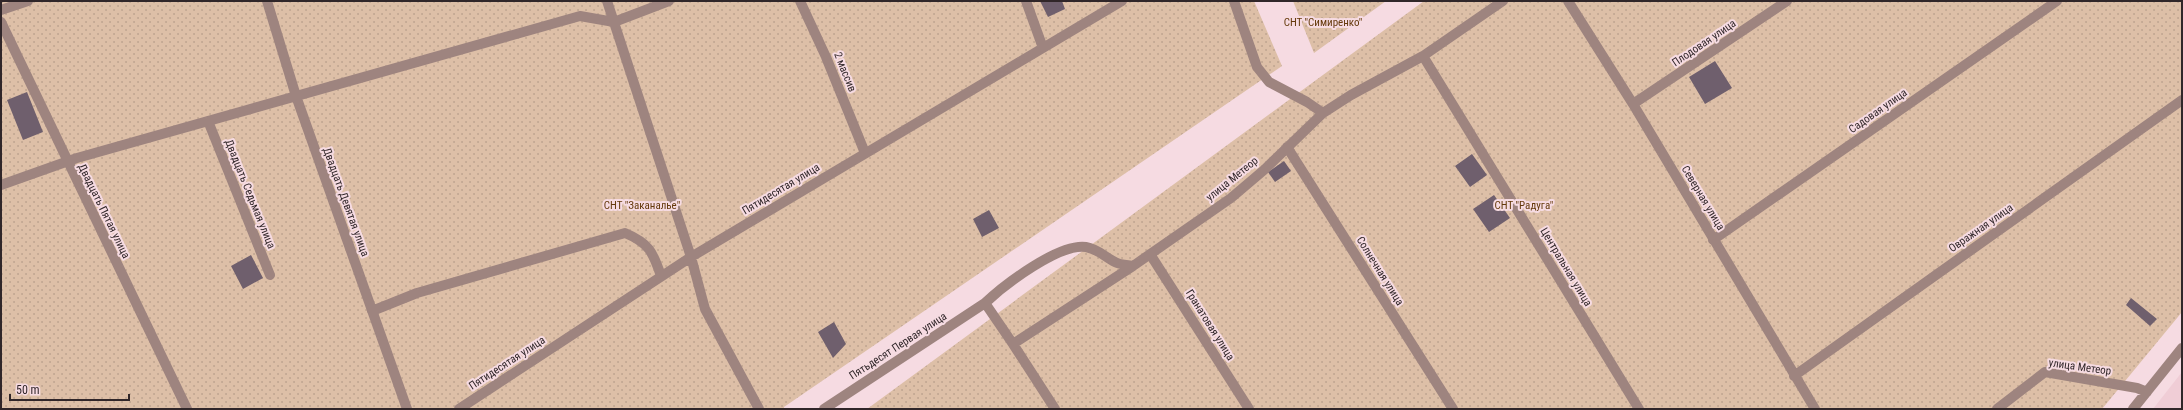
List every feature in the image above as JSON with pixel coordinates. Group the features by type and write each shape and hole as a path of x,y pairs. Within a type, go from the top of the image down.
{"street":[{"path":"1,10 28,1"},
{"name":"Двадцать Девятая улица","path":"267,1 296,96 407,409"},
{"path":"607,1 691,257 705,309 759,409"},
{"path":"1,185 67,162 580,16 614,22 669,1"},
{"name":"2 массив","path":"800,1 826,56 865,154"},
{"path":"1026,1 1043,48"},
{"name":"Пятидесятая улица","path":"459,409 691,257 1122,1"},
{"path":"1234,1 1257,67 1269,82 1307,102 1323,113"},
{"name":"улица Метеор","path":"1013,344 1133,266 1231,198 1264,170 1323,113 1351,95 1423,56 1503,1"},
{"name":"Северная улица","path":"1568,1 1633,104 1815,409"},
{"name":"Плодовая улица","path":"1633,104 1787,1"},
{"name":"Садовая улица","path":"1714,240 2056,1"},
{"name":"Двадцать Пятая улица","path":"1,22 186,409"},
{"name":"Центральная улица","path":"1423,56 1639,409"},
{"name":"Овражная улица","path":"1794,376 2182,100"},
{"name":"Двадцать Седьмая улица","path":"208,121 270,275"},
{"name":"Солнечная улица","path":"1287,147 1453,409"},
{"path":"372,311 417,293 626,233 641,240 654,256 661,276"},
{"name":"Пятьдесят Первая улица","path":"825,409 985,303 1001,288 1038,263 1068,250 1084,247 1099,251 1116,263 1133,266"},
{"name":"Гранатовая улица","path":"1150,254 1249,409"},
{"path":"985,303 1055,409"},
{"path":"2133,409 2182,348"},
{"name":"улица Метеор","path":"1997,409 2045,372 2138,388 2147,392"}],"shaded area":[{"path":"2182,372 2182,409 2153,409"}],"green space":[{"name":"СНТ \"Заканалье\"","path":"1,1 1254,1 1282,66 784,407 784,409 1,409"},
{"name":"СНТ \"Симиренко\"","path":"1293,1 1386,1 1314,53"},
{"name":"СНТ \"Радуга\"","path":"1424,1 2182,1 2182,312 2102,409 867,409"}],"building":[{"path":"1040,1 1062,1 1065,9 1048,17"},
{"path":"1715,61 1732,88 1705,104 1689,77"},
{"path":"27,92 43,132 23,140 7,100"},
{"path":"1472,154 1487,175 1470,187 1455,166"},
{"path":"1284,161 1291,171 1275,182 1268,172"},
{"path":"1494,195 1510,218 1489,232 1473,209"},
{"path":"989,210 999,228 982,237 973,219"},
{"path":"251,255 263,278 243,289 231,266"},
{"path":"2131,298 2157,319 2150,326 2126,305"},
{"path":"834,322 846,344 833,358 818,332"}]}
